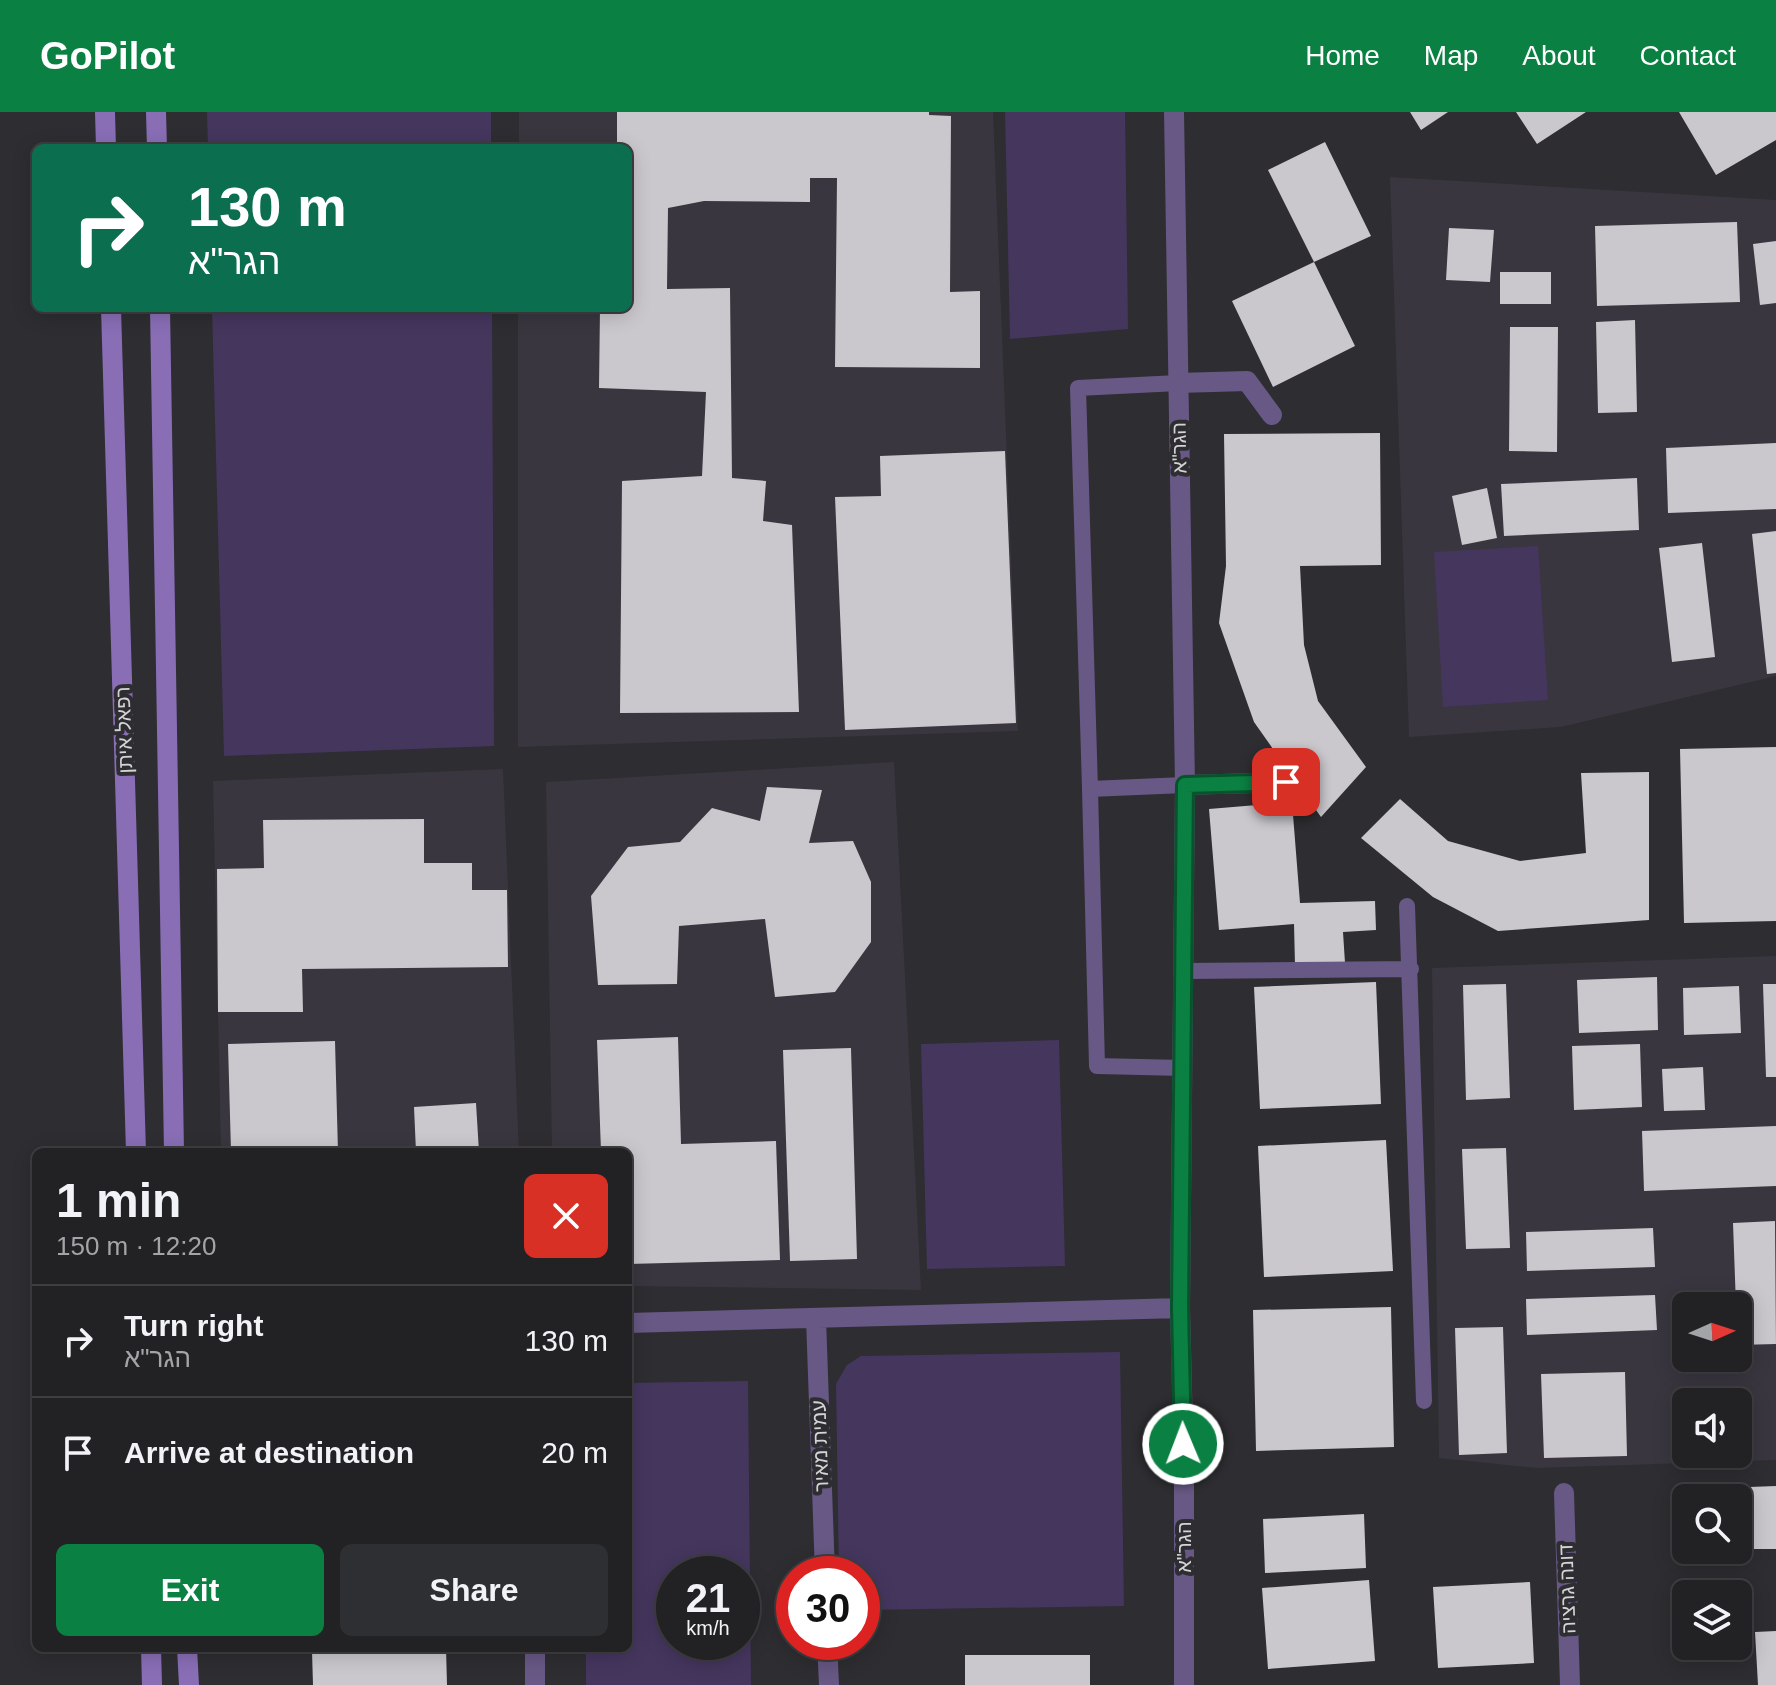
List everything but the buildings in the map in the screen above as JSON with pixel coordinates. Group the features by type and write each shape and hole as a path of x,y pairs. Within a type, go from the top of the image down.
{"main road":[{"path":"105,112 106,144"},
{"path":"156,112 157,144"},
{"name":"רפאל איתן","path":"111,312 136,1148"},
{"name":"רפאל איתן","path":"160,312 174,1148"},
{"path":"151,1652 152,1685"},
{"path":"187,1652 189,1685"}],"street":[{"name":"הגר\"א","path":"1174,112 1185,785 1180,1308 1184,1685"},
{"path":"1178,383 1247,381 1272,415"},
{"path":"1185,785 1286,782"},
{"path":"632,1323 1180,1308"},
{"name":"עמית מאיר","path":"816,1318 824,1556"},
{"name":"דונה גרציה","path":"1564,1493 1570,1685"},
{"path":"535,1652 535,1685"},
{"path":"828,1660 829,1685"}],"lane":[{"path":"1178,383 1078,388 1097,1066 1183,1068"},
{"path":"1090,789 1185,785"},
{"path":"1407,906 1424,1401"},
{"path":"1184,971 1411,969"}],"shaded area":[{"path":"207,112 491,112 491,144 208,144"},
{"path":"519,112 993,112 1018,731 518,747 518,312 632,312 632,144 519,144"},
{"path":"1005,112 1125,112 1128,329 1010,339"},
{"path":"1390,177 1776,200 1776,676 1561,727 1409,737"},
{"path":"212,312 492,312 494,746 224,756"},
{"path":"1538,546 1548,700 1443,707 1434,552"},
{"path":"894,762 921,1290 632,1286 632,1148 552,1148 546,782"},
{"path":"503,769 519,1148 221,1148 213,781"},
{"path":"1776,956 1776,1460 1752,1461 1752,1388 1672,1388 1672,1463 1537,1468 1439,1458 1432,968"},
{"path":"1059,1040 1065,1266 927,1269 921,1044"},
{"path":"1120,1352 1124,1606 880,1610 880,1556 839,1556 836,1384 847,1365 861,1356"},
{"path":"748,1381 750,1556 656,1556 656,1660 751,1660 751,1685 586,1685 586,1652 632,1652 632,1383"}],"route":[{"path":"1183,1444 1180,1308 1185,785 1286,782"}]}
